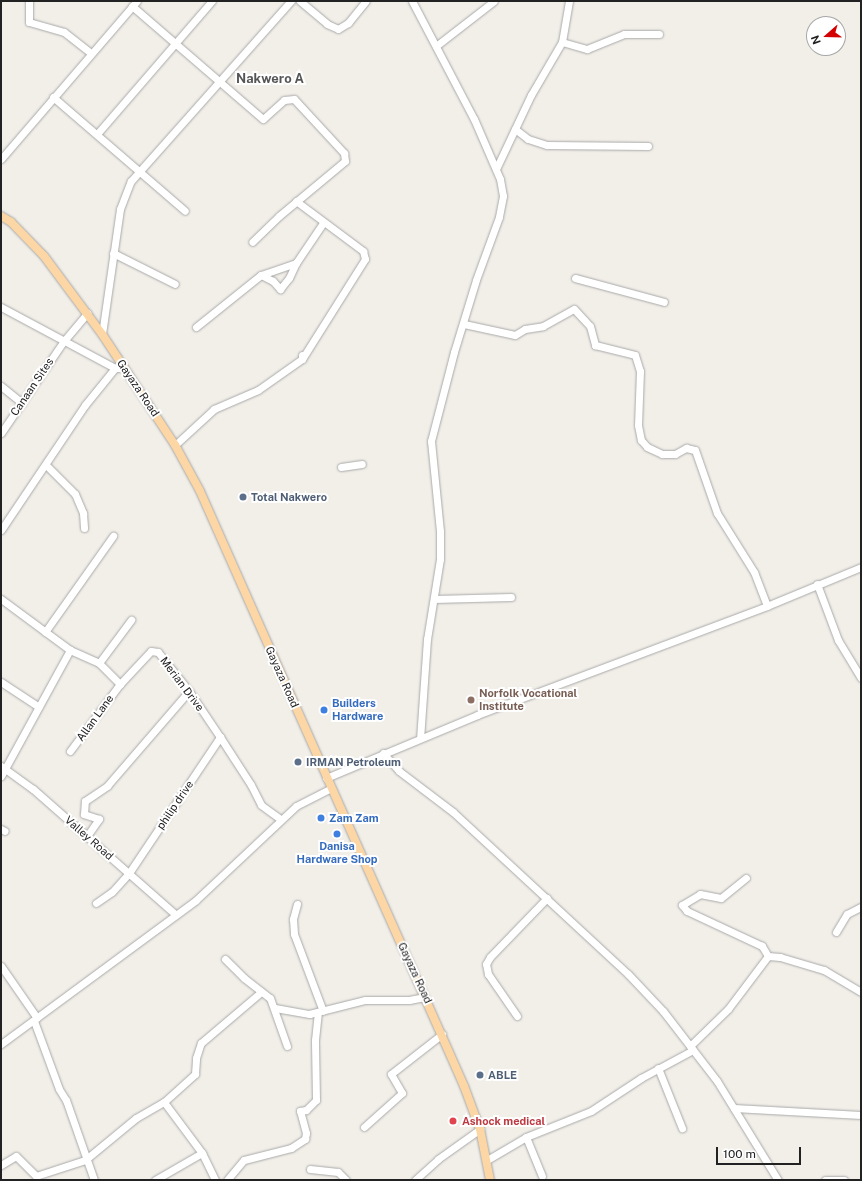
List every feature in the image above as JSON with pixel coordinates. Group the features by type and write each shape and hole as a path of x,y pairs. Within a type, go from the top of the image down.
{"main road":[{"name":"Gayaza Road","path":"1,216 11,222 44,256 87,313 102,334 119,368 175,445 200,491 330,789 442,1034 480,1129 490,1180"}],"street":[{"path":"30,1 30,22 64,32 90,53"},
{"path":"97,134 212,1"},
{"path":"102,334 120,209 131,181 141,172 222,81 291,1"},
{"path":"300,1 327,24 338,29 348,23 366,1"},
{"path":"412,1 474,119 503,188 502,204 454,352 431,442 440,530 440,559 427,639 420,738"},
{"path":"436,46 494,1"},
{"path":"496,169 531,94 562,42 569,1"},
{"path":"1,159 90,53 135,4 175,43 222,81 262,119 284,100 294,99 344,153 345,161 296,202 252,242"},
{"path":"562,42 587,49 624,34 659,34"},
{"path":"54,97 185,211"},
{"path":"515,130 528,139 547,145 648,146"},
{"path":"175,445 214,409 258,390 302,357 365,259 363,251 296,202"},
{"path":"261,275 273,281 280,289 290,278 296,263 323,223"},
{"path":"113,253 175,284"},
{"path":"196,327 261,275 296,263"},
{"path":"575,278 664,302"},
{"path":"1,307 63,342 119,368 85,405 1,530"},
{"path":"464,324 515,335 525,329 543,326 574,309 590,326 595,345 635,355 640,371 638,425 641,440 647,447 662,454 675,454 686,448 695,450 717,513 754,572 767,606"},
{"name":"Canaan Sites","path":"1,433 63,342 87,313"},
{"path":"1,386 22,403"},
{"path":"341,467 362,464"},
{"path":"46,465 75,494 83,513 84,528"},
{"path":"45,632 113,536"},
{"path":"326,778 420,738 617,661 767,606 861,567"},
{"path":"817,584 838,640 861,678"},
{"path":"434,599 511,596"},
{"path":"1,599 70,650 99,663 120,684"},
{"path":"99,663 131,620"},
{"path":"1,776 3,767 70,650"},
{"name":"Merian Drive","path":"120,684 151,651 155,650 189,691 251,785 261,806 280,819"},
{"path":"1,682 39,706"},
{"name":"Allan Lane","path":"70,752 120,684"},
{"path":"87,836 99,819 84,814 85,801 107,786 189,691"},
{"name":"philip drive","path":"96,903 112,892 129,873 220,737"},
{"path":"383,753 399,771 453,812 547,898 628,974 663,1011 692,1048 734,1108 778,1180"},
{"name":"Valley Road","path":"3,767 87,836 175,914"},
{"path":"1,1044 36,1020 71,991 150,937 175,914 200,897 280,819 296,806 330,789"},
{"path":"746,878 726,896 717,898 700,894 684,902 682,907 762,946 768,956"},
{"path":"517,1016 488,974 486,964 493,954 547,898"},
{"path":"227,1180 244,1160 291,1148 306,1136 300,1111 306,1110 316,1100 315,1040 320,1012 294,934 293,920 297,904"},
{"path":"836,932 847,914 859,908 861,917"},
{"path":"768,956 780,957 824,970 861,992"},
{"path":"486,1160 526,1137 591,1111 692,1048 728,1009 768,956"},
{"path":"225,958 261,992 270,998 275,1008 287,1046"},
{"path":"1,966 36,1020 59,1089 66,1100 85,1160 94,1180"},
{"path":"1,1165 16,1156 36,1176 85,1160 136,1118 164,1102 196,1072 196,1058 201,1043 261,992"},
{"path":"275,1008 309,1014 365,1000 409,1000 425,996"},
{"path":"364,1127 402,1093 391,1074 442,1034"},
{"path":"658,1068 682,1128"},
{"path":"164,1102 202,1153 215,1180"},
{"path":"734,1108 861,1115"},
{"path":"415,1180 438,1159 480,1129"},
{"path":"526,1137 542,1176"},
{"path":"155,1180 202,1153"},
{"path":"310,1169 338,1172 346,1180"},
{"path":"825,1180 844,1180"}],"place":[{"name":"Total Nakwero","path":"243,497"},
{"name":"Norfolk Vocational Institute","path":"471,700"},
{"name":"Builders Hardware","path":"324,710"},
{"name":"IRMAN Petroleum","path":"298,762"},
{"name":"Zam Zam","path":"321,818"},
{"name":"Danisa Hardware Shop","path":"337,834"},
{"name":"ABLE","path":"480,1075"},
{"name":"Ashock medical","path":"453,1121"}],"district":[{"name":"Nakwero A","path":"270,79"}]}
